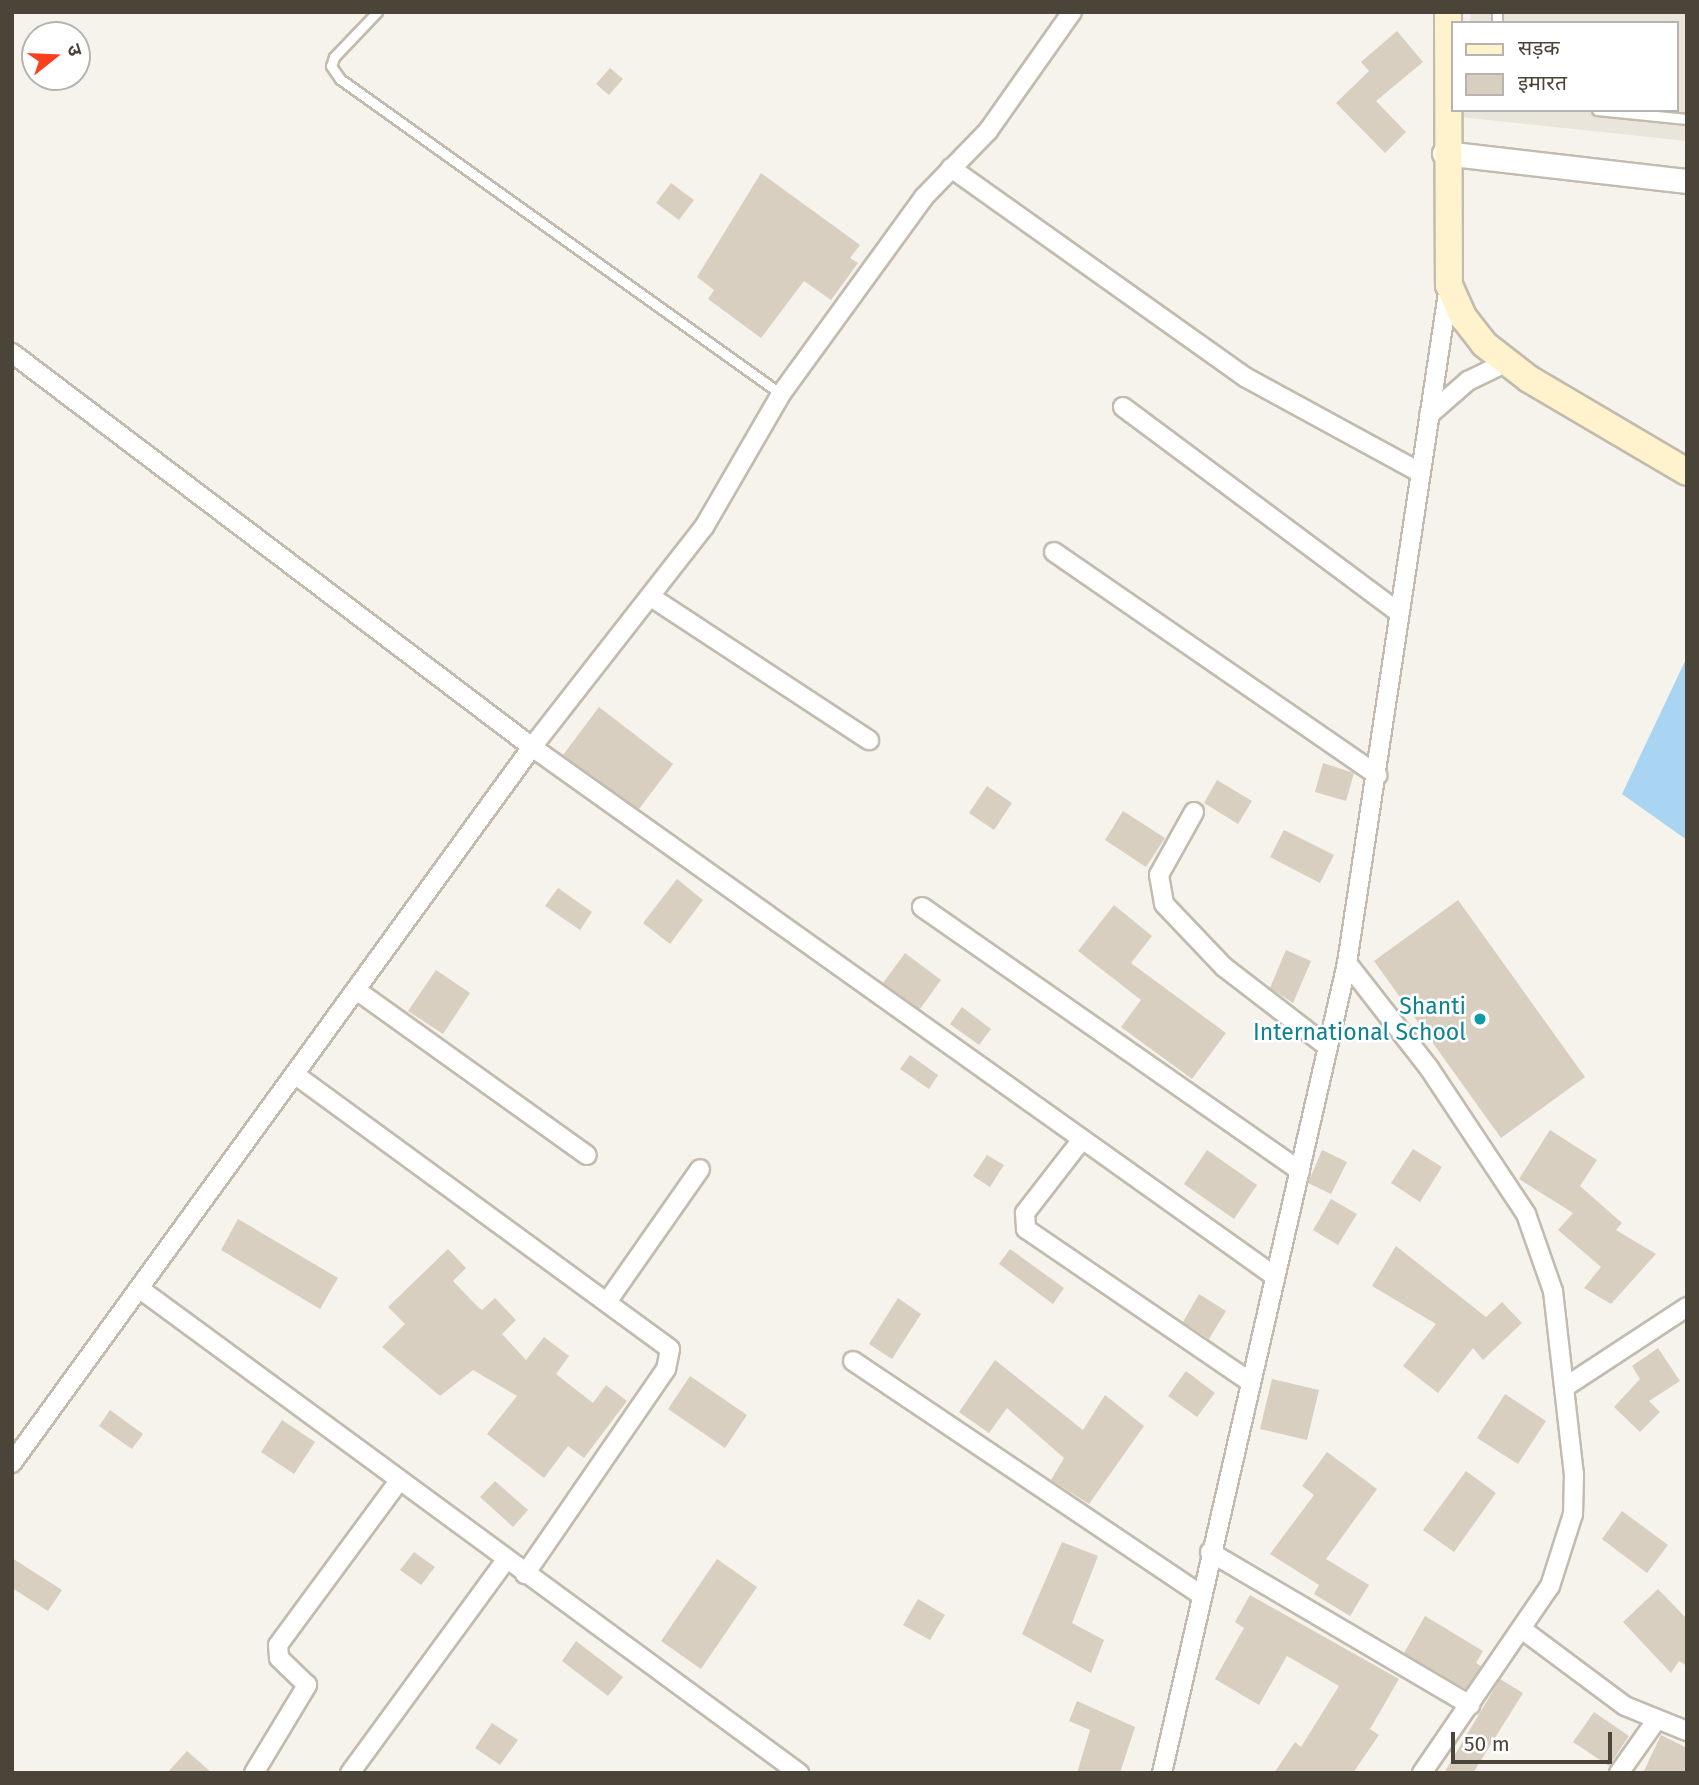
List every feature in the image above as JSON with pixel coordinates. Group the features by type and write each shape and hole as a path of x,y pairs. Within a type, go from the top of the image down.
{"main road":[{"path":"1448,12 1444,153 1449,285 1464,318 1506,363 1687,472"}],"street":[{"path":"12,1463 359,992 532,747 704,527 781,394 951,169 988,131 1072,12"},
{"path":"1444,153 1687,181"},
{"path":"951,169 1245,377 1420,473"},
{"path":"1162,1773 1273,1275 1300,1171 1347,963 1449,285"},
{"path":"12,353 532,747 1080,1142 1273,1275"},
{"path":"1429,415 1468,381 1506,363"},
{"path":"1123,407 1399,613"},
{"path":"1054,552 1377,775"},
{"path":"650,597 869,740"},
{"path":"1195,812 1159,875 1164,904 1224,967 1328,1047"},
{"path":"922,908 1300,1171"},
{"path":"1347,963 1437,1079 1526,1214 1553,1291 1565,1387 1573,1514 1550,1586 1523,1630 1422,1773"},
{"path":"359,992 587,1155"},
{"path":"297,1076 663,1342 671,1358 525,1574"},
{"path":"1080,1142 1025,1213 1026,1229 1249,1381"},
{"path":"607,1302 700,1169"},
{"path":"140,1289 398,1482 799,1773"},
{"path":"1565,1387 1687,1307"},
{"path":"853,1361 1200,1595"},
{"path":"254,1773 307,1685 279,1658 278,1644 398,1482"},
{"path":"1210,1552 1470,1705"},
{"path":"350,1773 506,1560"},
{"path":"1523,1630 1655,1722 1687,1731"},
{"path":"1619,1773 1655,1722"}],"lane":[{"path":"377,12 334,57 331,66 340,79 781,394"},
{"path":"1617,112 1687,119"}],"shaded area":[{"path":"1471,12 1687,12 1687,141 1460,117 1461,112 1678,112 1678,21 1470,21"}],"water":[{"path":"1687,657 1687,840 1622,794"}],"building":[{"path":"1397,31 1423,62 1376,101 1406,132 1385,153 1336,103 1369,71 1361,62"},
{"path":"610,68 623,79 609,95 596,84"},
{"path":"761,173 860,245 850,258 858,263 831,300 804,281 761,338 708,299 714,290 697,277"},
{"path":"671,183 694,200 679,220 656,203"},
{"path":"599,707 673,764 639,809 563,755"},
{"path":"1323,763 1354,773 1346,801 1315,792"},
{"path":"1217,780 1252,801 1238,824 1204,803"},
{"path":"987,786 1012,803 994,830 969,813"},
{"path":"1123,811 1165,838 1146,867 1105,840"},
{"path":"1284,830 1334,855 1320,883 1270,857"},
{"path":"677,879 703,900 670,944 643,923"},
{"path":"558,888 592,912 580,930 545,906"},
{"name":"Shanti International School","path":"1458,900 1585,1077 1501,1138 1374,961"},
{"path":"1114,905 1152,936 1131,963 1226,1033 1192,1079 1121,1027 1141,1000 1078,951"},
{"path":"1286,950 1311,961 1293,1003 1270,988"},
{"path":"905,953 941,980 920,1009 883,983"},
{"path":"436,970 470,993 443,1034 408,1011"},
{"path":"962,1007 991,1029 979,1045 950,1024"},
{"path":"910,1055 938,1075 929,1089 900,1069"},
{"path":"1550,1130 1597,1160 1580,1186 1622,1223 1616,1230 1656,1254 1611,1304 1584,1288 1601,1267 1558,1230 1573,1213 1519,1179"},
{"path":"1413,1149 1442,1167 1420,1202 1391,1183"},
{"path":"1207,1150 1257,1185 1234,1219 1184,1184"},
{"path":"1322,1150 1347,1162 1331,1194 1308,1183"},
{"path":"987,1155 1004,1165 990,1187 973,1176"},
{"path":"1331,1199 1357,1214 1338,1245 1313,1230"},
{"path":"238,1219 338,1278 320,1309 221,1250"},
{"path":"1396,1246 1486,1317 1502,1302 1522,1323 1483,1360 1473,1348 1438,1393 1403,1366 1436,1324 1372,1286"},
{"path":"448,1249 466,1268 453,1281 482,1310 495,1298 516,1320 502,1334 526,1360 544,1337 569,1356 556,1374 593,1403 606,1385 627,1401 584,1458 568,1446 544,1478 487,1434 517,1396 473,1370 440,1396 382,1347 405,1324 388,1307"},
{"path":"1010,1249 1064,1288 1053,1304 999,1264"},
{"path":"1199,1294 1226,1311 1209,1339 1183,1322"},
{"path":"898,1298 921,1314 892,1359 869,1344"},
{"path":"1658,1348 1680,1381 1649,1401 1660,1412 1640,1432 1614,1407 1640,1379 1632,1366"},
{"path":"995,1360 1083,1430 1105,1395 1144,1426 1089,1504 1051,1480 1064,1458 1007,1408 989,1433 959,1412"},
{"path":"1186,1371 1215,1393 1197,1417 1168,1396"},
{"path":"690,1376 747,1415 725,1448 668,1409"},
{"path":"1272,1379 1319,1390 1307,1440 1260,1429"},
{"path":"1505,1394 1546,1421 1518,1464 1477,1438"},
{"path":"110,1410 143,1434 132,1449 99,1426"},
{"path":"282,1420 315,1442 294,1474 261,1452"},
{"path":"1327,1452 1377,1489 1326,1559 1369,1585 1350,1616 1314,1594 1319,1585 1270,1554 1314,1495 1302,1486"},
{"path":"1466,1471 1496,1493 1454,1552 1423,1530"},
{"path":"495,1481 528,1510 513,1527 480,1497"},
{"path":"1622,1511 1668,1545 1647,1573 1602,1539"},
{"path":"1062,1542 1098,1556 1072,1623 1104,1640 1091,1673 1022,1634"},
{"path":"414,1552 435,1567 421,1585 400,1570"},
{"path":"12,1558 62,1590 48,1611 12,1588"},
{"path":"717,1559 757,1587 701,1669 661,1641"},
{"path":"1658,1589 1687,1619 1687,1666 1679,1661 1671,1673 1623,1622"},
{"path":"1250,1595 1399,1679 1370,1729 1379,1735 1353,1773 1274,1773 1295,1742 1301,1747 1339,1686 1287,1656 1259,1705 1215,1679 1244,1628 1235,1622"},
{"path":"918,1599 945,1615 930,1640 903,1625"},
{"path":"1425,1616 1483,1651 1476,1663 1481,1666 1466,1689 1404,1653"},
{"path":"576,1641 623,1677 608,1696 562,1661"},
{"path":"1500,1679 1523,1693 1473,1773 1444,1773"},
{"path":"1077,1701 1135,1727 1120,1773 1077,1773 1090,1730 1069,1721"},
{"path":"1594,1712 1629,1736 1609,1766 1573,1742"},
{"path":"492,1723 518,1740 500,1765 475,1748"},
{"path":"1661,1735 1687,1748 1687,1773 1643,1773"},
{"path":"187,1751 212,1773 167,1773"}],"place":[{"name":"Shanti International School","path":"1480,1019"}]}
